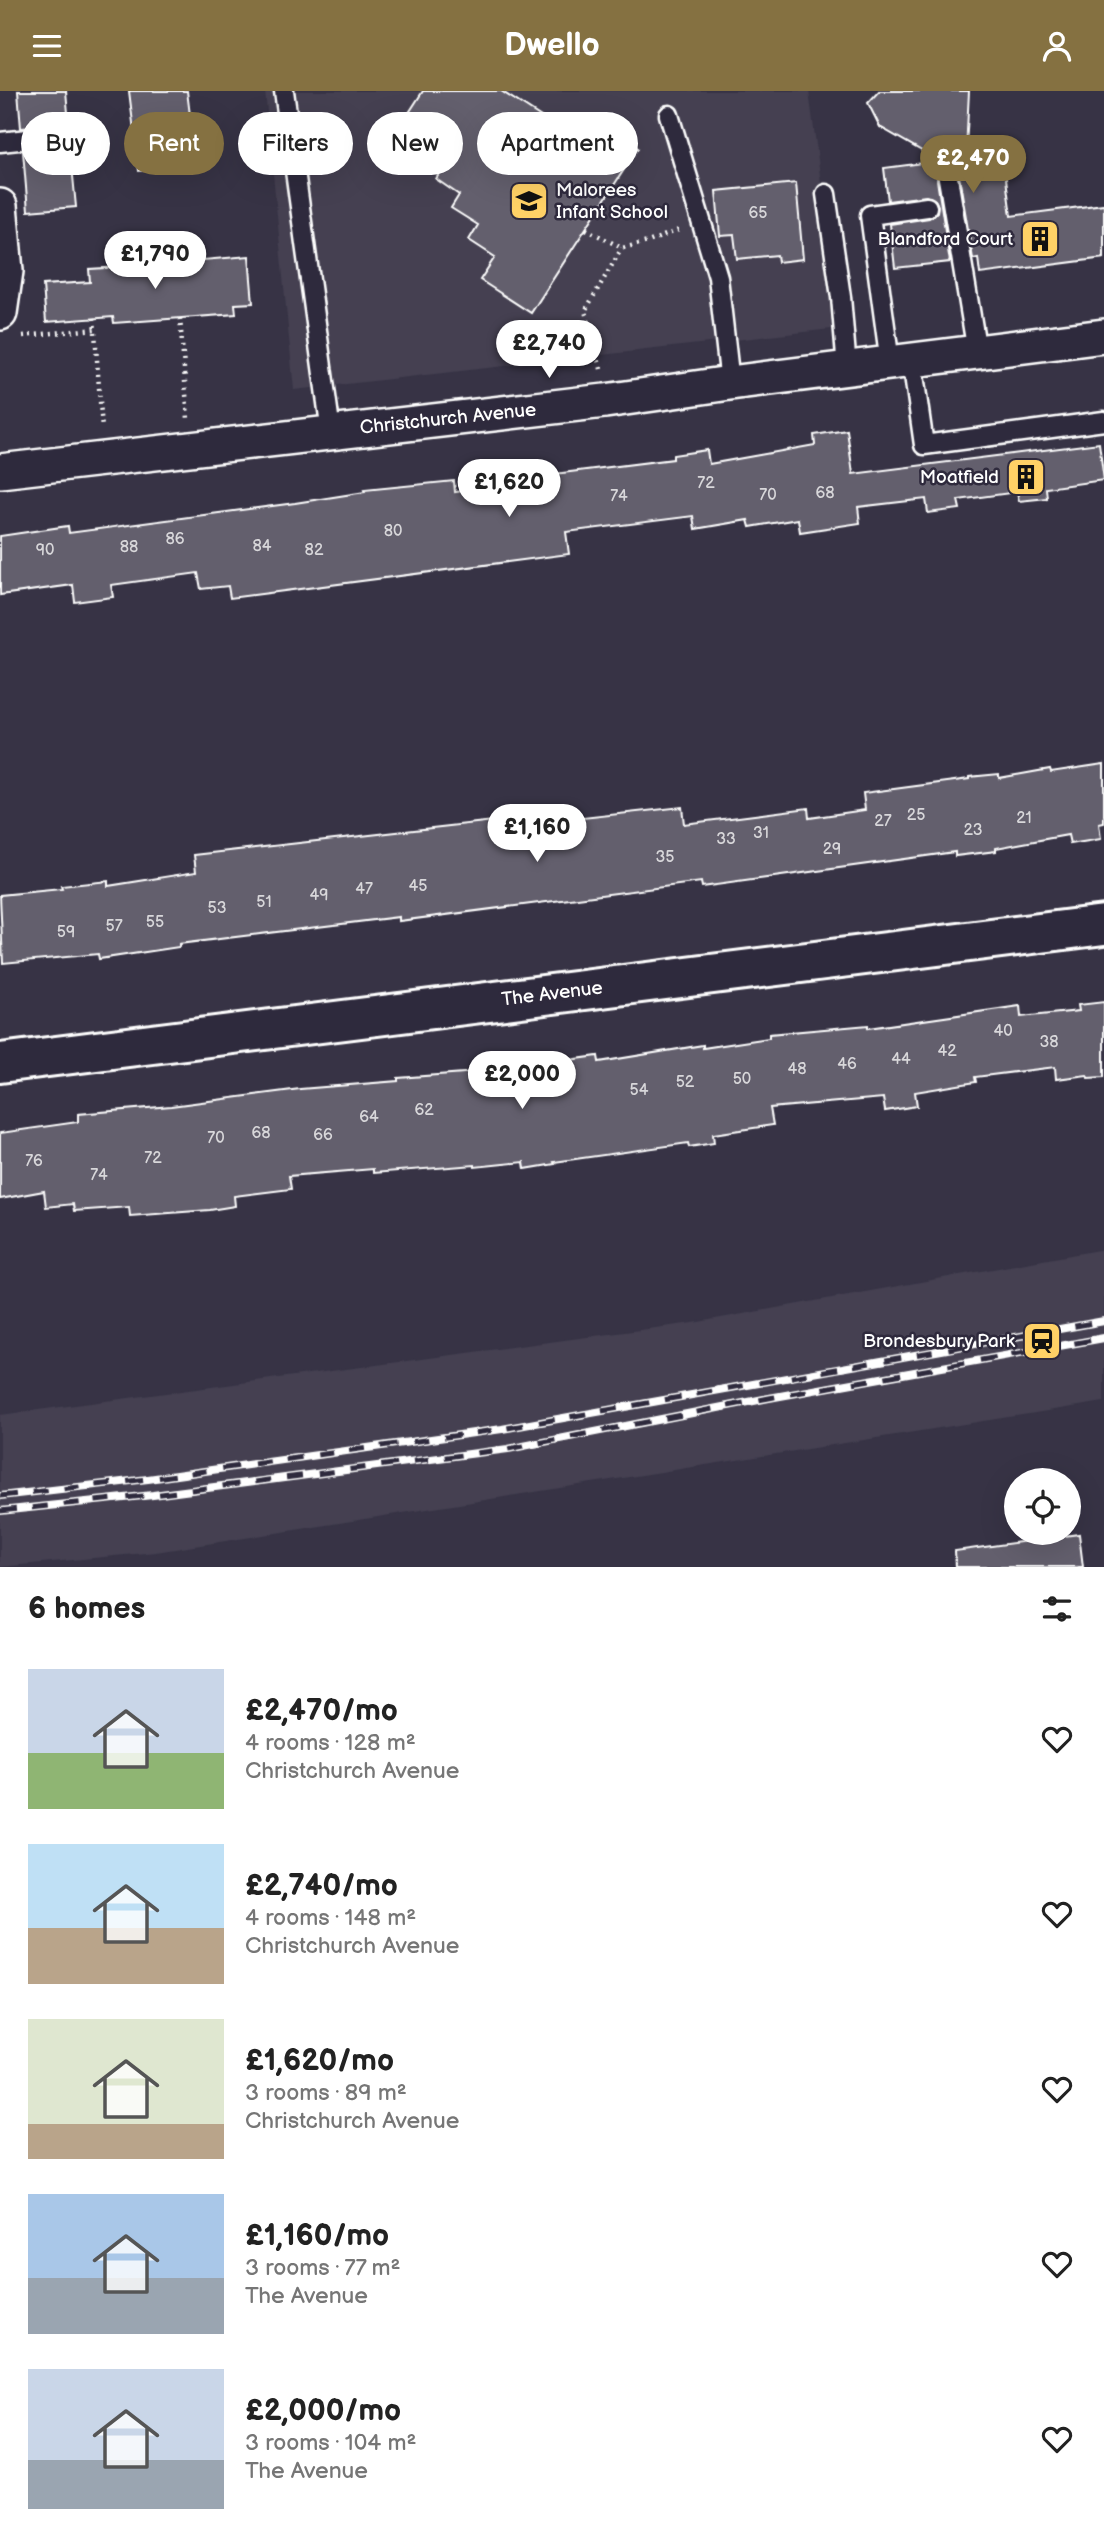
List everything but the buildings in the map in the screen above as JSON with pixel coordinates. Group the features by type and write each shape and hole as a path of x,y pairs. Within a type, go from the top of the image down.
{"street":[{"path":"0,206 6,271 7,325"},
{"name":"Christchurch Avenue","path":"0,471 605,401 1104,337"},
{"name":"The Avenue","path":"0,1063 1104,925"}],"lane":[{"path":"284,91 331,432"},
{"path":"669,115 718,277 730,383"},
{"path":"0,142 21,140"},
{"path":"948,178 977,352"},
{"path":"826,194 841,297 847,369"},
{"path":"926,207 870,215 901,362 924,445 1104,421"}],"path":[{"path":"586,229 622,248 648,242 701,221"},
{"path":"605,401 600,361 585,311 622,248"},
{"path":"94,318 104,458"},
{"path":"180,318 190,448"},
{"path":"7,325 95,329"}],"shaded area":[{"path":"265,91 809,91 840,328 294,390 273,175 353,175 353,112 267,112"},
{"path":"1104,1249 1104,1402 156,1552 0,1567 0,1415 693,1323"}],"railway":[{"path":"0,1496 148,1479 502,1429 1104,1321"},
{"path":"0,1511 153,1495 508,1449 769,1398 1104,1338"}],"place":[{"name":"Malorees Infant School","path":"529,201"},
{"name":"Blandford Court","path":"1040,239"},
{"name":"Moatfield","path":"1026,477"},
{"name":"Brondesbury Park","path":"1042,1341"}]}
